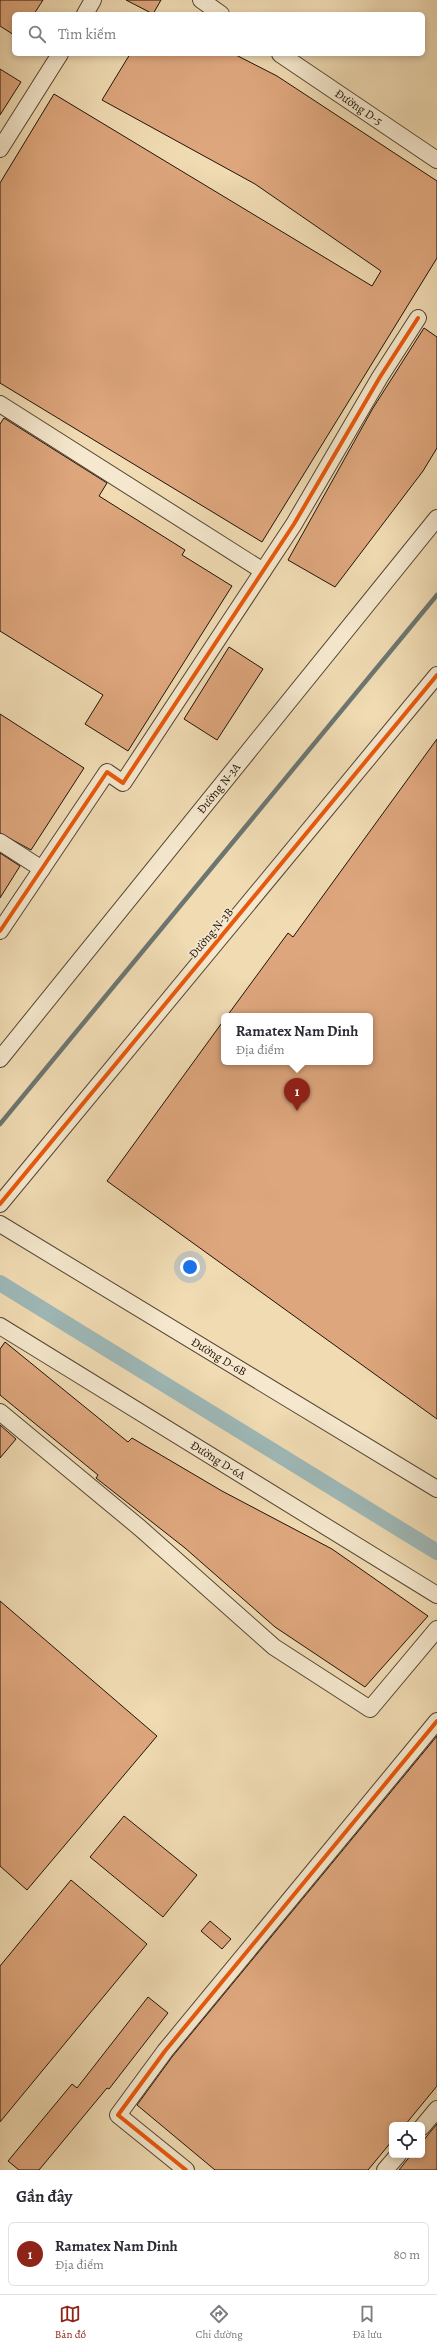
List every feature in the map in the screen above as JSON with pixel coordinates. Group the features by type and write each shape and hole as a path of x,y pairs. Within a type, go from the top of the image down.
{"street":[{"path":"86,12 93,0"},
{"path":"201,0 218,12"},
{"path":"0,149 59,56"},
{"name":"Đường D-5","path":"283,56 437,160"},
{"path":"0,931 107,772 124,783 294,524 380,377 418,318"},
{"path":"0,404 263,571"},
{"name":"Đường N-3A","path":"0,1059 437,518"},
{"name":"Đường N-3B","path":"0,1204 437,675"},
{"path":"0,842 42,870"},
{"name":"Đường D-6B","path":"0,1224 437,1489"},
{"name":"Đường D-6A","path":"0,1326 437,1595"},
{"path":"0,1412 140,1528 274,1647 370,1709 437,1629"},
{"path":"186,2170 118,2114 170,2045 437,1721"},
{"path":"425,2123 437,2109"},
{"path":"385,2170 395,2158"}],"building":[{"path":"0,0 43,0 35,12 12,12 12,34 0,26"},
{"path":"126,0 161,0 154,12 149,12"},
{"path":"129,56 238,56 277,76 437,181 437,258 262,542 0,383 0,183 54,94 372,286 381,271 255,184 102,100"},
{"path":"0,69 21,82 0,115"},
{"path":"424,328 437,337 437,448 423,471 335,587 288,560 373,408"},
{"path":"4,418 107,483 99,496 185,550 182,555 232,586 128,751 85,724 103,695 0,631 0,424"},
{"path":"229,647 263,669 217,740 184,719"},
{"path":"0,714 84,768 31,850 0,833"},
{"path":"437,739 437,1419 107,1181 221,1024 221,1065 373,1065 373,1013 229,1013 288,933 293,937"},
{"path":"0,853 20,866 0,898"},
{"path":"5,1342 128,1442 132,1438 222,1491 332,1549 428,1616 365,1687 275,1627 185,1548 96,1478 98,1475 0,1395 0,1349"},
{"path":"0,1425 16,1439 0,1458"},
{"path":"0,1601 157,1736 27,1890 0,1866"},
{"path":"437,1736 437,2086 407,2122 389,2122 389,2145 368,2170 215,2170 137,2105 172,2057"},
{"path":"124,1816 197,1875 163,1917 90,1857"},
{"path":"71,1880 147,1944 0,2122 0,1966"},
{"path":"210,1921 231,1939 222,1949 201,1931"},
{"path":"148,1997 168,2013 109,2089 107,2088 39,2170 19,2170 8,2161 72,2084 77,2088"},
{"path":"437,2124 437,2170 399,2170 409,2158 425,2158 425,2138"}],"waterway":[{"path":"0,1124 437,595"},
{"path":"0,1283 437,1552"}],"cycle path":[{"path":"0,931 107,772 123,783 294,524 380,377 418,318"},
{"path":"0,1204 437,675"},
{"path":"186,2170 118,2115 165,2051 437,1721"}],"place":[{"name":"Ramatex Nam Dinh","path":"297,1111"}]}
